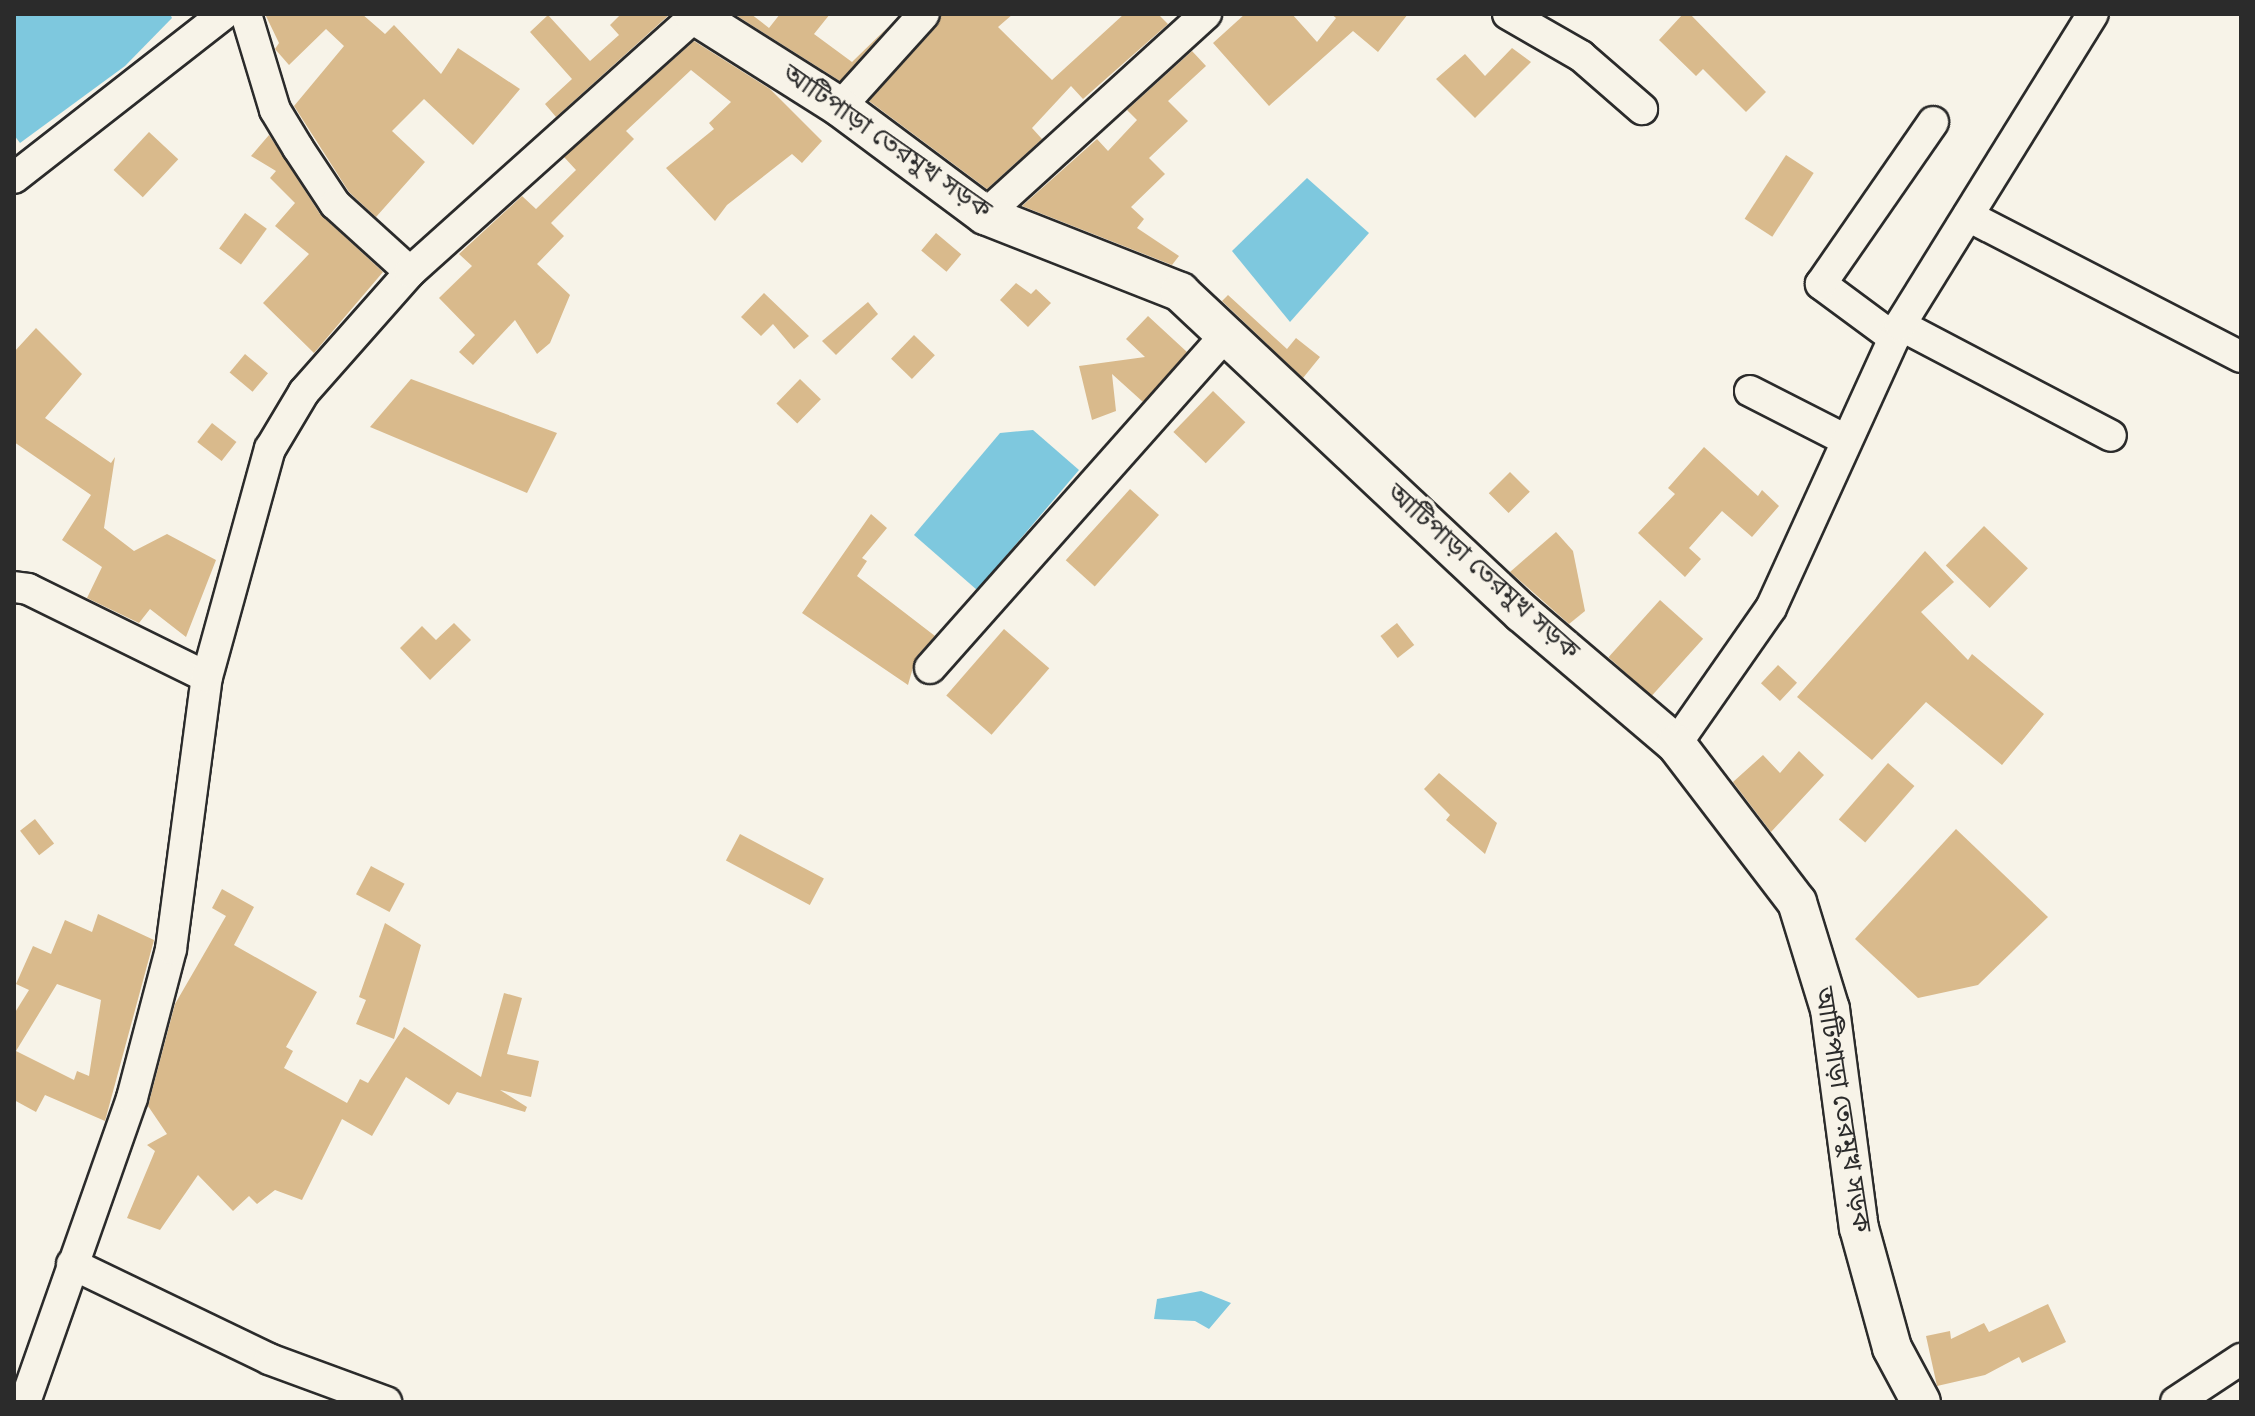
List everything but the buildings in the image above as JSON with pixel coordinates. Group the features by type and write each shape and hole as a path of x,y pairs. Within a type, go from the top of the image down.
{"main road":[{"name":"আটিপাড়া তেরমুখ সড়ক","path":"694,15 840,107 985,215 1180,292 1522,613 1676,744 1797,902 1830,1009 1859,1228 1892,1348 1921,1402"}],"street":[{"path":"17,167 224,14"},
{"path":"246,14 275,110 298,148 335,204 410,272"},
{"path":"840,107 924,14"},
{"path":"985,215 1206,14"},
{"path":"1508,14 1581,56 1642,109"},
{"path":"1676,744 1771,608 1897,331 2093,14"},
{"path":"25,1402 132,1098 171,949 207,677 270,449 304,392 410,272 694,15"},
{"path":"1933,122 1821,284 1897,331 2111,436"},
{"path":"1968,216 2241,357"},
{"path":"930,668 1226,335"},
{"path":"1750,391 1846,440"},
{"path":"14,587 28,589 207,677"},
{"path":"72,1264 269,1359 386,1402"},
{"path":"2176,1402 2241,1359"}],"water":[{"path":"14,14 170,14 172,18 125,66 20,143 14,135"},
{"path":"1307,178 1369,233 1290,322 1232,251"},
{"path":"1033,430 1079,470 977,590 914,535 1000,433"},
{"path":"1201,1291 1231,1303 1209,1329 1195,1321 1154,1319 1157,1299"}]}
